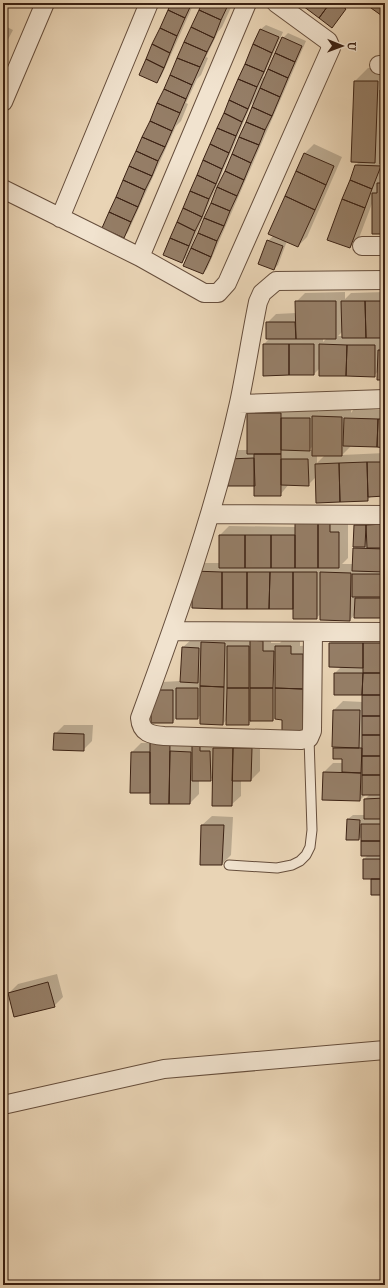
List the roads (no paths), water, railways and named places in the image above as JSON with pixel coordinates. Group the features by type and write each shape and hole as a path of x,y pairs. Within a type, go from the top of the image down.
{"street":[{"path":"3,102 46,3"},
{"path":"60,218 149,3"},
{"path":"140,257 247,3"},
{"path":"3,189 140,257 204,293 218,292 227,283 331,48 328,41 276,3"},
{"path":"362,246 385,246"},
{"path":"313,632 312,731 309,738 301,740 164,736 148,734 143,729 140,718 172,631 210,514 239,404 258,302 262,293 276,281 385,280"},
{"path":"239,404 385,399"},
{"path":"210,514 385,515"},
{"path":"172,631 385,632"},
{"path":"3,1105 164,1069 385,1050"}],"lane":[{"path":"229,865 277,868 292,865 300,861 306,855 310,847 312,830 309,738"}]}
